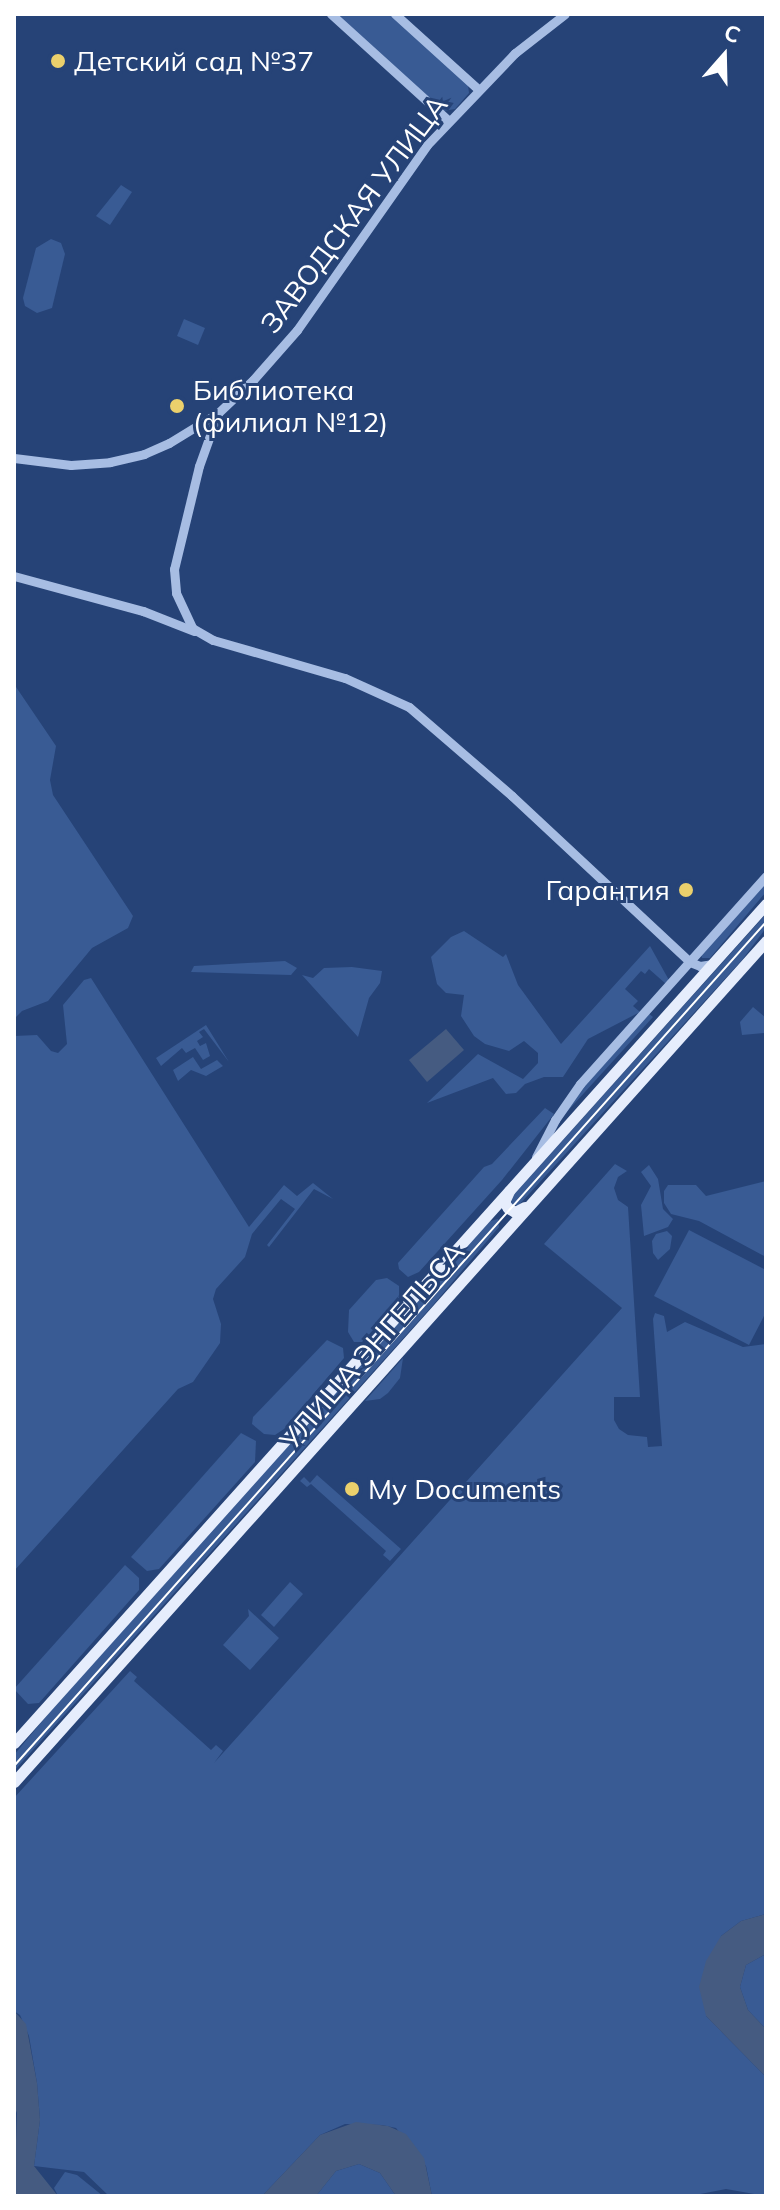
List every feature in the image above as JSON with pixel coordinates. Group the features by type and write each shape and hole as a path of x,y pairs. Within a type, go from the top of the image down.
{"main road":[{"name":"УЛИЦА ЭНГЕЛЬСА","path":"14,1743 766,904"},
{"name":"УЛИЦА ЭНГЕЛЬСА","path":"14,1782 766,941"},
{"path":"514,1184 505,1197 508,1208 519,1211 532,1201"},
{"path":"478,1223 490,1215 502,1217 506,1225 499,1239"}],"street":[{"path":"331,14 449,121"},
{"path":"395,14 478,89"},
{"name":"ЗАВОДСКАЯ УЛИЦА","path":"14,458 71,465 110,462 144,454 218,413 253,380 297,330 390,194 449,121 531,38 565,14"},
{"name":"ЗАВОДСКАЯ УЛИЦА","path":"207,441 218,413"},
{"path":"190,431 200,431 207,441 174,569 176,593 186,618 197,632"},
{"path":"14,576 143,611 213,640 345,678 395,699 421,715 690,962 700,966 713,964"},
{"path":"532,1164 555,1120 580,1084 766,876"}],"shaded area":[{"path":"336,14 393,14 468,85 469,93 455,109 443,111"},
{"path":"121,185 132,192 110,225 96,216"},
{"path":"51,239 61,243 65,254 52,308 37,313 25,306 23,298 36,248"},
{"path":"184,319 205,328 198,345 177,336"},
{"path":"14,684 56,746 50,780 53,795 133,916 128,928 92,948 48,1001 22,1011 14,1019"},
{"path":"766,878 766,892 710,958 702,958 701,954"},
{"path":"766,914 766,928 742,960 519,1205 512,1205 511,1198"},
{"path":"464,931 503,957 506,954 518,985 561,1044 650,946 670,982 666,984 649,969 645,974 641,971 625,989 638,1001 633,1006 640,1012 588,1039 563,1077 544,1077 525,1084 516,1093 506,1094 493,1078 427,1103 478,1054 523,1079 538,1063 538,1053 524,1041 509,1051 485,1044 474,1036 461,1016 464,995 446,993 437,984 431,957 451,937"},
{"path":"285,961 297,968 291,975 191,972 194,966"},
{"path":"352,967 382,971 380,983 369,998 358,1037 302,975 313,978 324,968"},
{"path":"91,978 249,1227 284,1185 297,1196 313,1183 333,1199 314,1189 269,1247 267,1245 295,1209 281,1199 252,1234 245,1257 216,1289 213,1299 221,1324 220,1343 193,1382 178,1389 14,1571 14,1036 37,1035 51,1051 58,1053 67,1044 63,1005 84,980"},
{"path":"753,1007 766,1018 764,1033 742,1035 740,1022"},
{"path":"648,1013 653,1017 555,1125 583,1084"},
{"path":"206,1025 229,1062 204,1029 199,1032 203,1037 197,1041 200,1046 206,1043 210,1056 203,1060 195,1048 186,1053 182,1048 161,1066 156,1058"},
{"path":"446,1029 464,1050 427,1082 409,1060"},
{"path":"193,1057 201,1069 217,1060 223,1066 206,1076 191,1070 178,1081 173,1070"},
{"path":"545,1108 554,1114 502,1180 419,1272 408,1277 399,1269 398,1263 484,1167 492,1164"},
{"path":"615,1164 627,1171 618,1177 614,1188 618,1200 628,1207 640,1397 614,1397 614,1420 619,1429 628,1435 647,1437 648,1447 662,1446 655,1313 664,1316 667,1332 685,1322 743,1347 766,1344 766,1914 741,1921 721,1936 706,2016 766,2077 766,2196 726,2189 690,2196 432,2196 426,2166 396,2128 382,2125 345,2124 320,2135 262,2196 109,2196 84,2172 34,2166 40,2120 37,2083 29,2036 20,2015 14,2011 14,1798 130,1671 137,1677 134,1681 211,1750 216,1745 223,1751 214,1763 622,1308 544,1244"},
{"path":"649,1165 658,1179 663,1209 673,1219 668,1227 644,1236 641,1205 651,1186 641,1172"},
{"path":"766,1181 766,1257 699,1221 671,1214 664,1203 664,1191 668,1185 696,1185 706,1196"},
{"path":"498,1219 499,1227 434,1304 14,1771 14,1755 49,1713 421,1294 490,1221"},
{"path":"689,1230 766,1270 766,1312 749,1345 654,1296"},
{"path":"667,1231 672,1236 670,1249 658,1260 653,1253 652,1241 656,1234"},
{"path":"387,1278 399,1286 399,1302 362,1342 354,1342 348,1332 349,1310 376,1280"},
{"path":"327,1340 343,1348 344,1358 284,1429 275,1435 264,1434 252,1424 253,1417"},
{"path":"403,1358 400,1378 388,1393 380,1399 365,1401"},
{"path":"241,1433 256,1441 255,1462 159,1569 147,1571 131,1557"},
{"path":"317,1475 401,1549 390,1561 383,1555 386,1551 311,1484 307,1487 300,1481 304,1477 310,1483"},
{"path":"125,1565 139,1578 139,1590 39,1703 28,1704 14,1689"},
{"path":"290,1582 303,1594 274,1627 261,1615"},
{"path":"248,1609 279,1638 250,1670 223,1645 249,1616"},
{"path":"766,1914 766,1954 746,1965 740,1987 748,2010 766,2029 766,2077 706,2016 699,1987 706,1961 721,1936 741,1921"},
{"path":"766,1954 766,2029 748,2010 740,1987 746,1965"},
{"path":"14,2011 26,2024 37,2083 40,2120 34,2166 58,2196 14,2196 17,2113 14,2106"},
{"path":"356,2122 388,2126 406,2134 424,2158 432,2196 396,2196 380,2173 359,2164 336,2171 316,2196 262,2196 320,2135"},
{"path":"359,2164 380,2173 396,2196 316,2196 336,2171"},
{"path":"65,2172 77,2175 103,2196 58,2196 54,2188"}],"tram line":[{"path":"14,1766 766,922"}],"place":[{"name":"Детский сад №37","path":"58,61"},
{"name":"Библиотека (филиал №12)","path":"177,406"},
{"name":"Гарантия","path":"686,890"},
{"name":"My Documents","path":"352,1489"}]}
